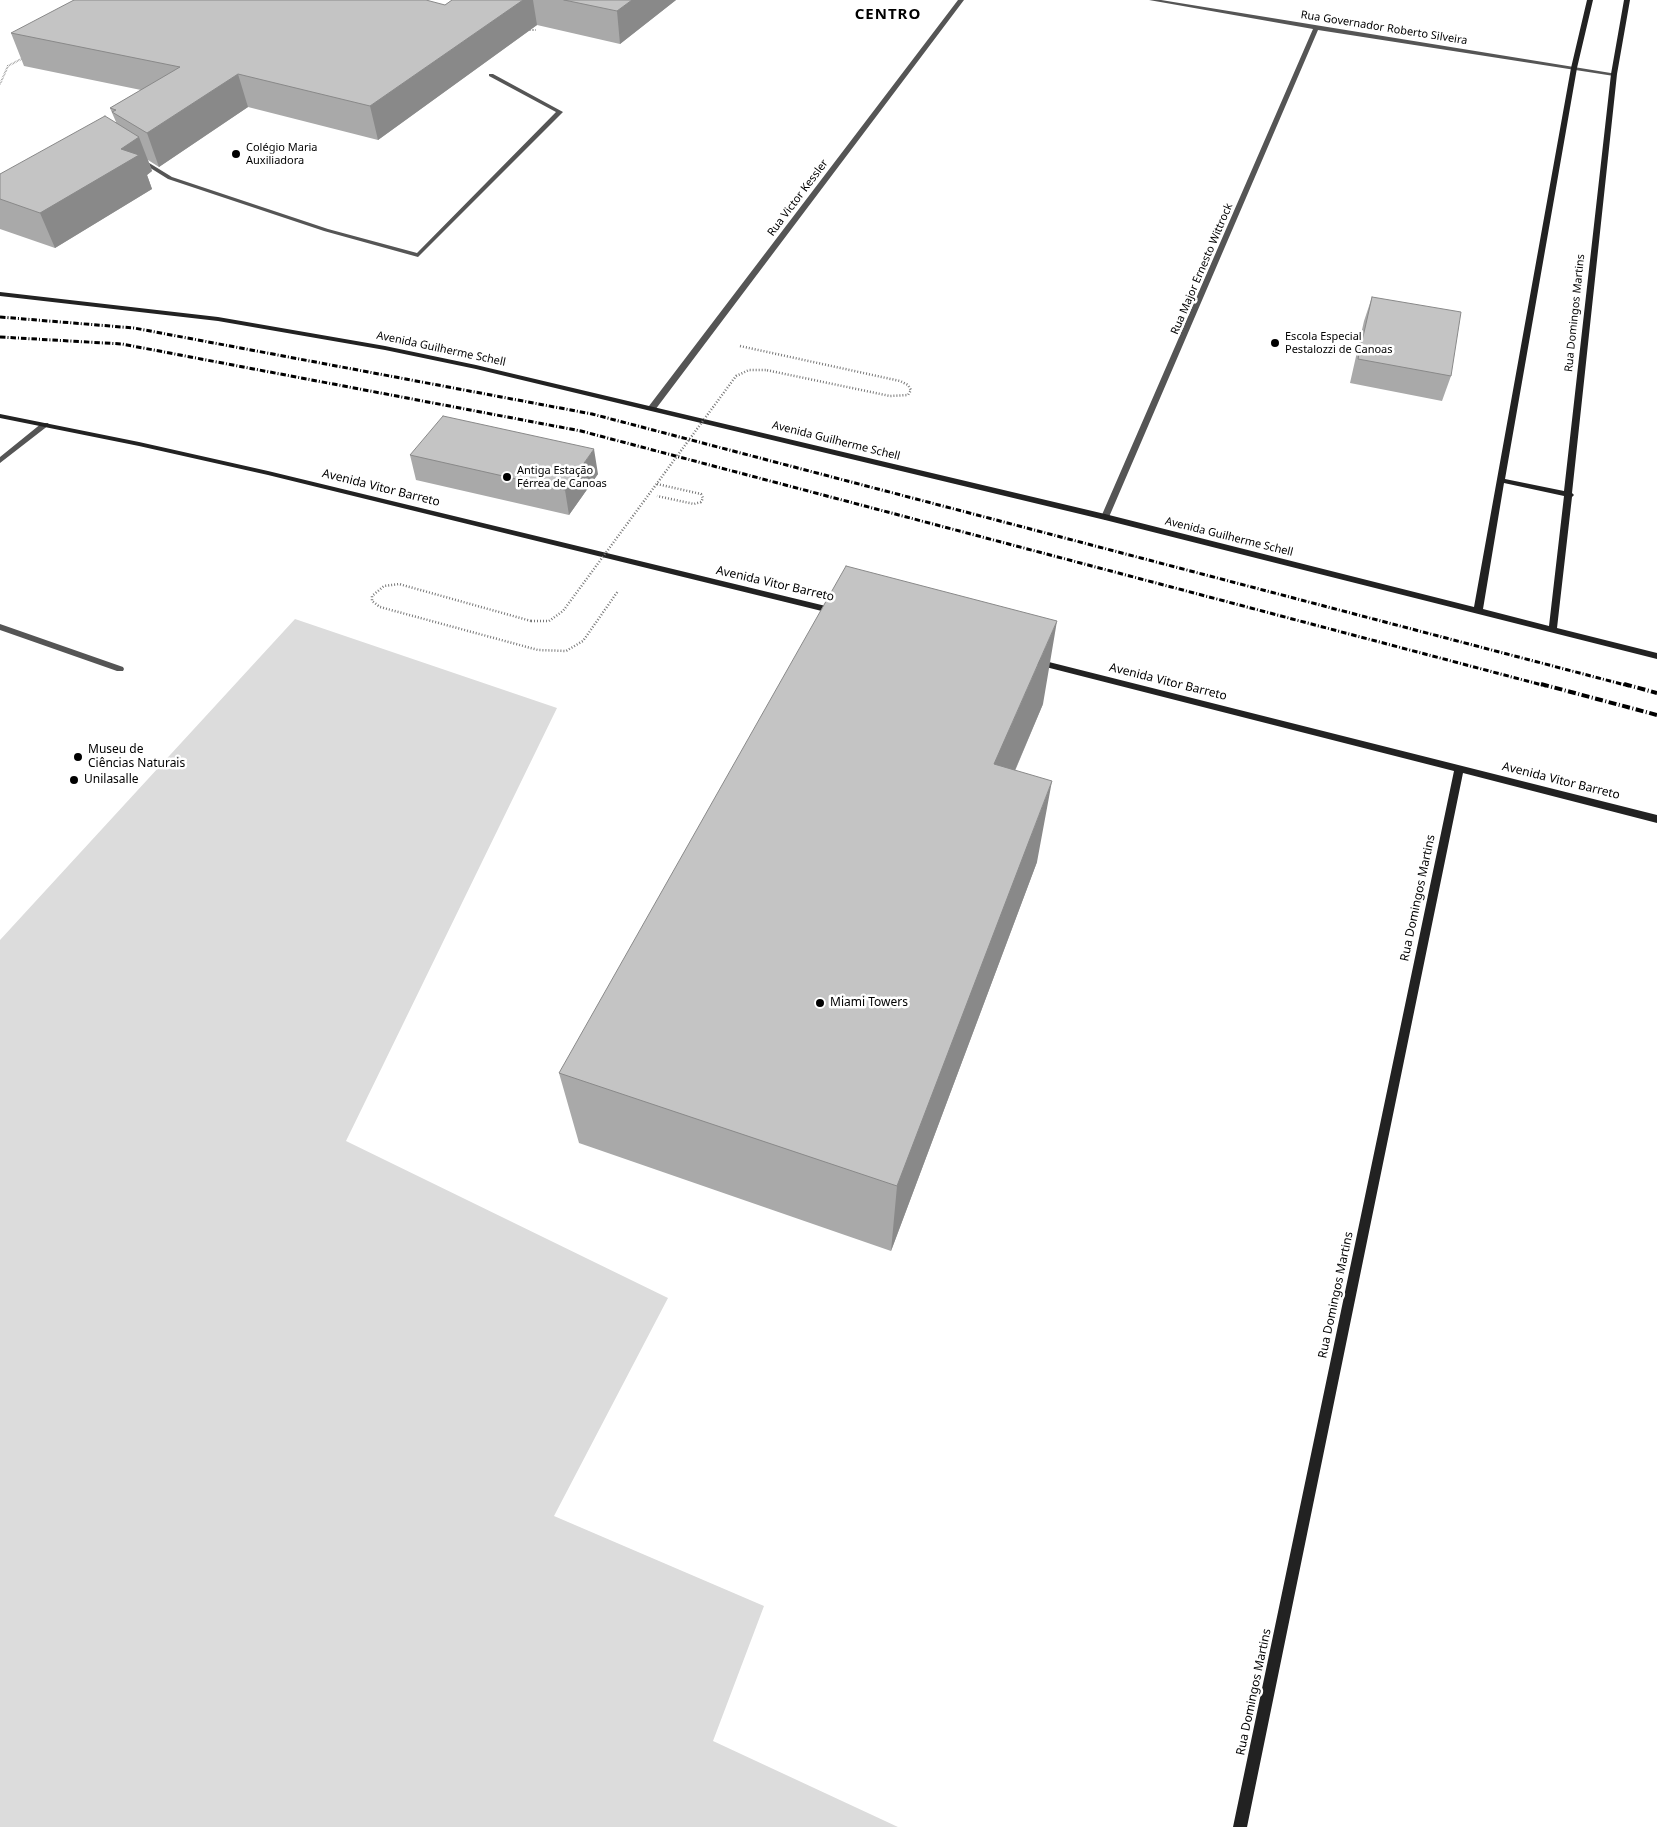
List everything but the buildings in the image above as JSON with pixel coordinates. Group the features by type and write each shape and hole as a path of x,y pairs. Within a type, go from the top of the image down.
{"main road":[{"path":"1478,612 1574,68 1590,0"},
{"name":"Rua Domingos Martins","path":"1553,630 1570,495 1614,74 1627,0"},
{"name":"Avenida Guilherme Schell","path":"0,294 218,319 297,332 476,367 1105,517 1657,656"},
{"name":"Avenida Vitor Barreto","path":"0,416 268,473 846,614"},
{"path":"1501,480 1570,495"},
{"name":"Avenida Vitor Barreto","path":"1028,660 1657,819"},
{"name":"Rua Domingos Martins","path":"1240,1827 1459,768"}],"street":[{"name":"Rua Victor Kessler","path":"652,408 961,0"},
{"name":"Rua Governador Roberto Silveira","path":"1152,0 1316,28 1614,74"},
{"name":"Rua Major Ernesto Wittrock","path":"1105,517 1316,28"},
{"path":"129,153 170,178 326,230 418,256 560,112 491,75"},
{"path":"0,461 45,425"},
{"path":"0,627 120,669"}],"path":[{"path":"519,30 536,30"},
{"path":"0,84 8,66 25,57"},
{"path":"636,564 583,641 566,651 538,650 376,605 372,601 372,596 384,586 399,584 531,621 549,621 563,611 736,376 749,370 766,370 890,396 908,395 912,390 908,384 900,381 746,347"},
{"path":"657,484 701,494 703,500 694,504 657,496"}],"shaded area":[{"path":"295,619 557,708 346,1141 668,1298 554,1516 764,1606 713,1741 898,1827 0,1827 0,940"}],"railway":[{"path":"0,317 134,328 592,414 1629,686"},
{"path":"0,337 122,344 581,431 1546,686"},
{"path":"1541,684 1657,715"},
{"path":"1624,684 1657,693"}],"place":[{"name":"Colégio Maria Auxiliadora","path":"236,154"},
{"name":"Escola Especial Pestalozzi de Canoas","path":"1275,343"},
{"name":"Antiga Estação Férrea de Canoas","path":"507,477"},
{"name":"Museu de Ciências Naturais","path":"78,757"},
{"name":"Unilasalle","path":"74,780"},
{"name":"Miami Towers","path":"820,1003"}],"district":[{"name":"CENTRO","path":"888,15"}]}
